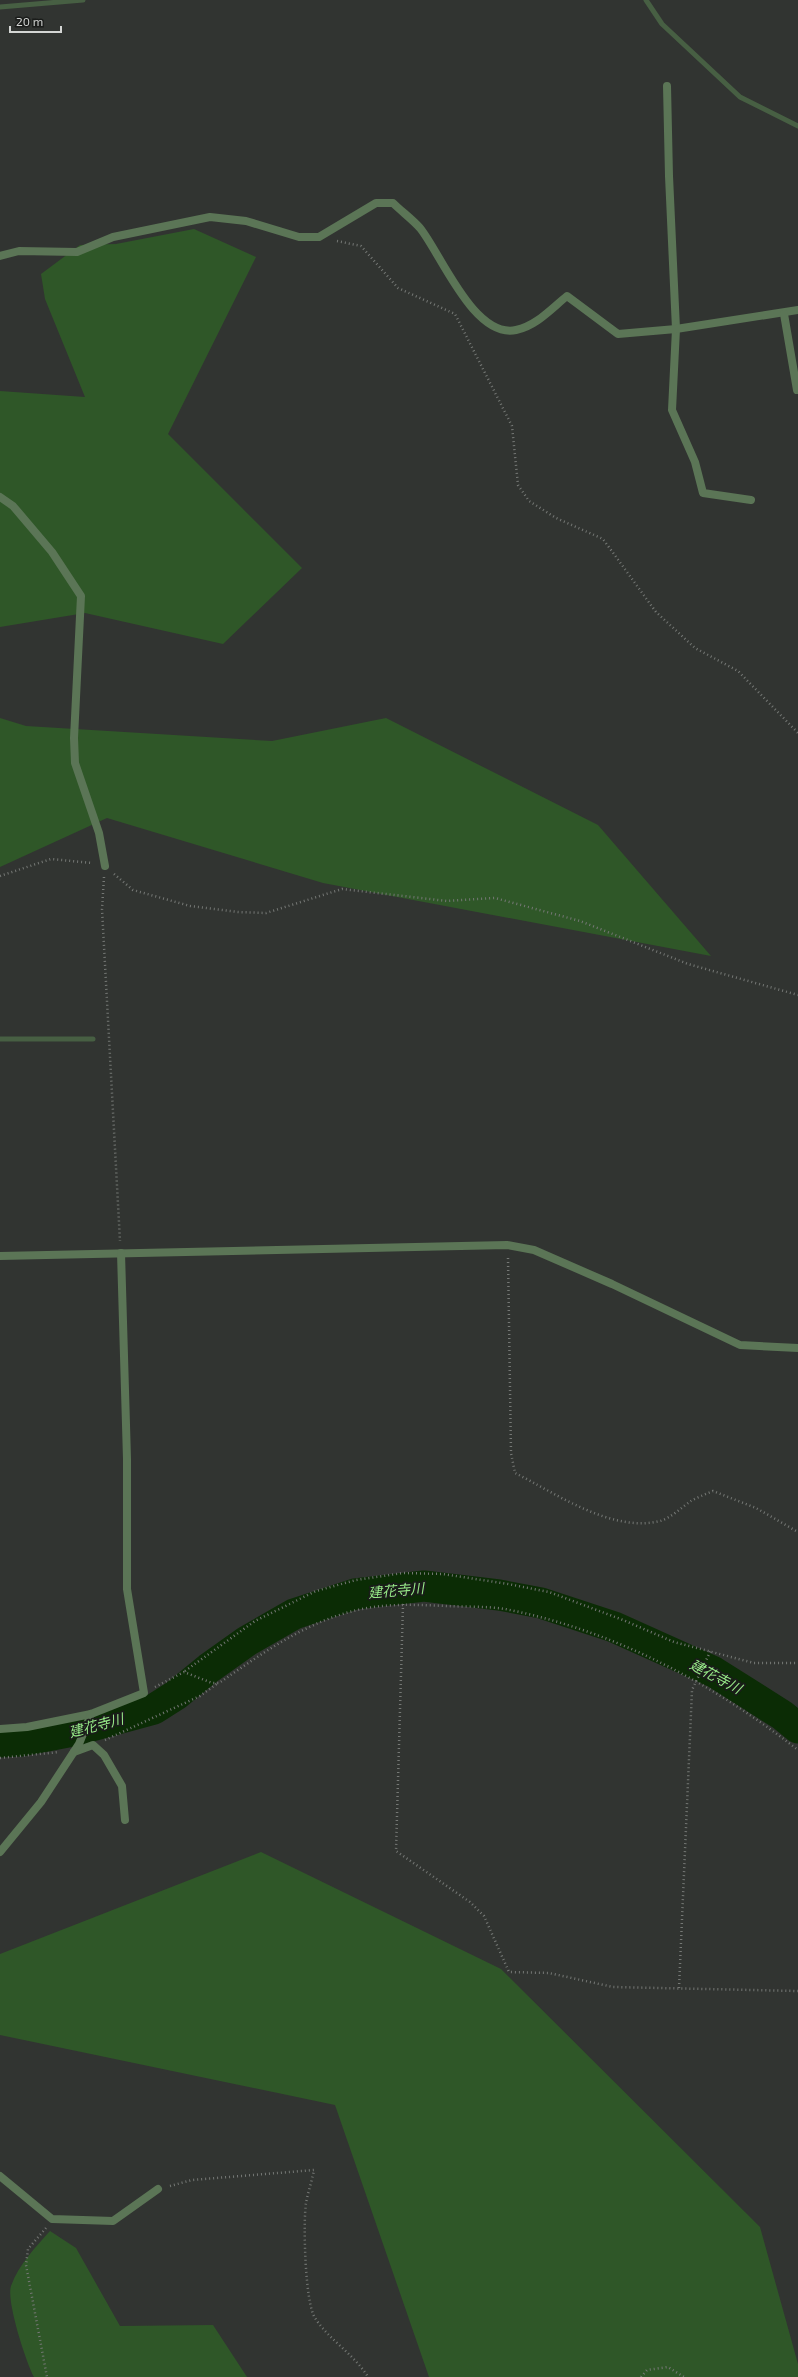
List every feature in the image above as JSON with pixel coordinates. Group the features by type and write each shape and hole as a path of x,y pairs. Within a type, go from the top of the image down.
{"street":[{"path":"667,86 669,176 676,329 672,410 695,462 703,493 752,500"},
{"path":"0,256 19,251 77,252 114,236 210,217 246,221 299,237 320,237 376,203 393,203 420,228 466,301 495,328 515,331 530,325 567,296 618,334 676,329 784,314 798,310"},
{"path":"784,314 797,390"},
{"path":"0,497 13,506 52,552 81,596 74,738 75,763 99,833 105,866"},
{"path":"0,1256 507,1245 541,1253 740,1345 798,1348"},
{"path":"0,1729 27,1727 90,1717 144,1693 127,1589 127,1459 121,1253"},
{"path":"0,1852 41,1802 79,1744 90,1717"},
{"path":"74,1752 93,1745 104,1755 122,1786 125,1820"},
{"path":"0,2176 52,2219 113,2221 158,2189"}],"path":[{"path":"320,237 361,246 398,288 455,314 512,426 518,485 529,501 556,518 603,539 656,612 695,648 738,671 798,733"},
{"path":"0,876 51,859 87,862 105,866 132,890 190,906 238,912 266,913 342,889 447,901 495,898 580,921 688,964 798,995"},
{"path":"105,866 102,909 121,1253"},
{"path":"507,1245 511,1453 515,1473 591,1511 612,1519 636,1524 662,1521 692,1500 713,1491 756,1508 798,1532"},
{"path":"144,1693 184,1672 255,1621 316,1591 356,1580 403,1573 443,1574 549,1592 623,1620 674,1642 711,1650 754,1663 798,1663"},
{"path":"403,1604 396,1851 470,1902 484,1916 509,1972 549,1973 613,1987 798,1991"},
{"path":"93,1745 200,1696 261,1654 311,1626 362,1609 403,1604 504,1609 578,1627 696,1679 755,1716 798,1750"},
{"path":"678,1988 692,1690 711,1650"},
{"path":"184,1672 212,1683 219,1683"},
{"path":"0,1758 74,1752"},
{"path":"158,2189 192,2180 314,2170 306,2204 306,2272 310,2308 316,2319 362,2367 368,2377"},
{"path":"47,2377 26,2265 28,2249 52,2219"},
{"path":"641,2377 647,2370 668,2367 684,2377"}],"green space":[{"path":"194,229 256,257 168,434 302,568 223,644 85,613 0,627 0,391 85,397 45,299 41,274 80,245 116,244"},
{"path":"0,718 26,726 272,741 386,718 598,825 711,956 323,883 107,818 0,867"},
{"path":"261,1852 501,1969 760,2227 798,2364 798,2377 429,2377 335,2105 0,2035 0,1954"},
{"path":"50,2231 76,2248 120,2326 213,2325 247,2377 34,2377 22,2346 11,2304 10,2294 14,2278 23,2263"}],"waterway":[{"path":"0,7 83,0"},
{"path":"646,0 662,24 740,97 798,126"},
{"path":"0,1039 93,1039"},
{"name":"建花寺川","path":"0,1742 21,1741 73,1731 154,1709 176,1695 209,1668 247,1641 294,1614 355,1594 424,1586 499,1595 541,1603 614,1627 714,1672 782,1715 798,1728"}]}
